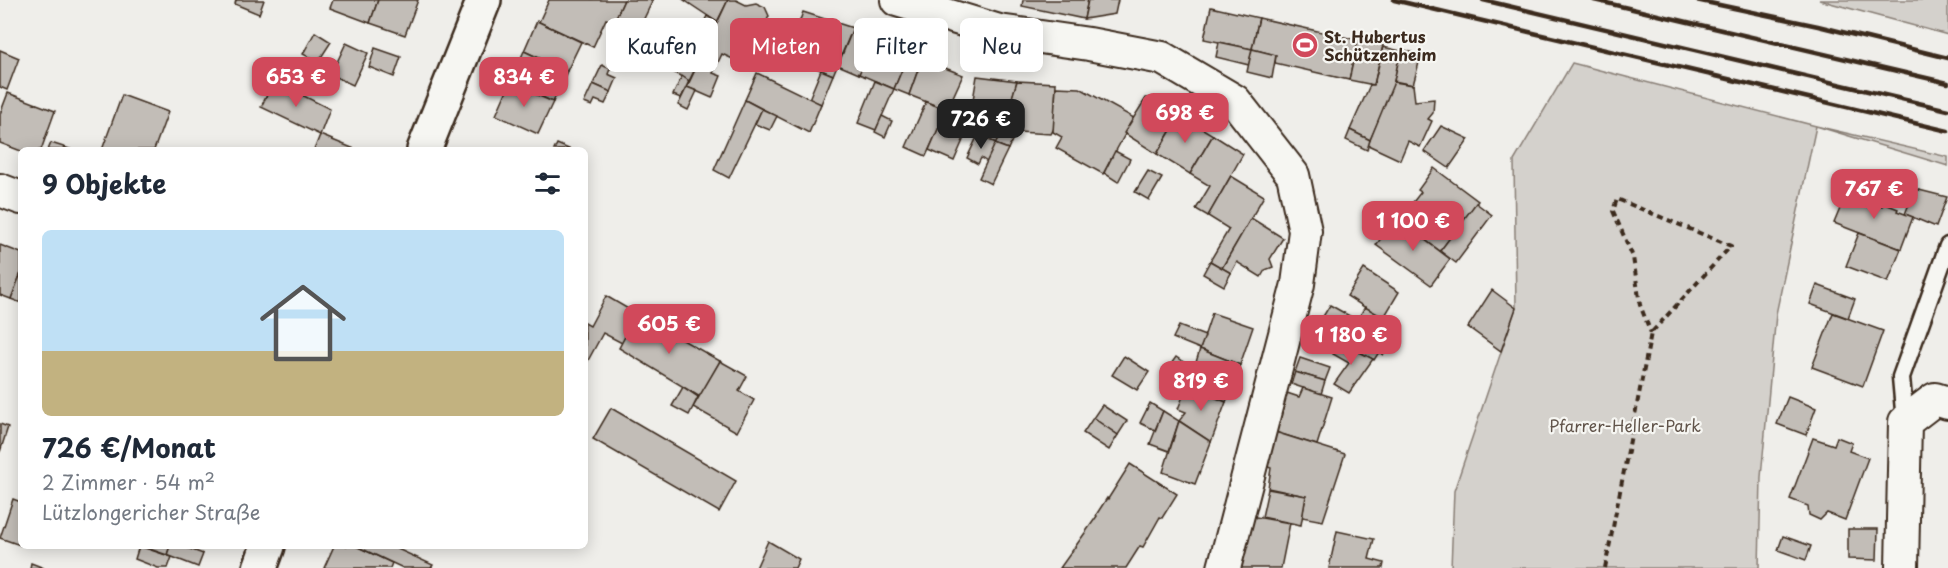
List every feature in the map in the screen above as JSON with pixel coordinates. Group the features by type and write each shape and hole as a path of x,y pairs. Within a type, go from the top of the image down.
{"street":[{"path":"425,147 484,0"},
{"path":"897,0 999,31 1089,44 1162,58 1235,100 1293,175 1305,231 1298,284 1224,568"},
{"path":"0,190 18,197"},
{"path":"1902,568 1905,422 1935,399 1948,403"},
{"path":"260,568 267,549"}],"lane":[{"path":"1905,422 1900,377 1948,246"}],"path":[{"path":"1605,568 1652,333 1731,246 1617,200 1613,211 1633,257 1640,305 1652,333"}],"green space":[{"path":"1819,0 1948,0 1948,35"},
{"name":"Pfarrer-Heller-Park","path":"1572,63 1816,126 1776,314 1761,477 1759,568 1451,568 1454,491 1516,308 1514,161"},
{"path":"1816,126 1948,157 1948,166"}],"building":[{"path":"236,0 264,0 259,14 235,4"},
{"path":"333,0 378,0 370,23 330,8"},
{"path":"378,0 418,0 405,35 370,23"},
{"path":"549,0 624,0 616,18 606,18 593,47 539,22"},
{"path":"624,0 653,0 644,18 616,18"},
{"path":"684,0 728,0 718,20 718,18 711,18"},
{"path":"728,0 736,0 746,5 756,3 765,7 769,16 768,18 730,18 730,58 722,54 718,62 718,21"},
{"path":"1023,0 1088,0 1084,19 1022,6"},
{"path":"1088,0 1118,0 1115,14 1084,19"},
{"path":"1211,7 1259,18 1252,49 1204,39"},
{"path":"803,12 822,18 801,18"},
{"name":"St. Hubertus Schützenheim","path":"1259,18 1358,40 1349,80 1275,63 1276,55 1252,49"},
{"path":"537,21 581,42 567,71 524,51"},
{"path":"842,24 853,28 842,54"},
{"path":"852,31 854,31 854,72 842,67 842,55"},
{"path":"315,32 331,42 318,62 303,54"},
{"path":"1358,40 1383,45 1374,85 1349,80"},
{"path":"1219,42 1252,49 1249,65 1216,57"},
{"path":"346,43 368,53 353,85 331,75"},
{"path":"1383,47 1401,51 1392,90 1370,140 1350,130 1370,85 1374,85"},
{"path":"375,48 401,57 394,77 369,67"},
{"path":"1252,49 1276,55 1272,78 1247,72"},
{"path":"1401,49 1421,55 1413,85 1394,81"},
{"path":"0,50 19,58 7,90 0,87"},
{"path":"524,51 567,71 553,102 510,83"},
{"path":"602,65 606,67 608,74 617,78 611,92 593,84"},
{"path":"948,69 963,75 947,110 909,95 917,72 948,72"},
{"path":"673,72 694,72 689,81"},
{"path":"694,72 713,72 721,76 712,98 687,87"},
{"path":"820,72 833,75 821,104 809,99"},
{"path":"860,72 901,72 894,89 859,74"},
{"path":"901,72 917,72 909,95 894,89"},
{"path":"757,73 821,104 809,133 745,100"},
{"path":"682,76 689,81 681,98 673,95"},
{"path":"977,76 1017,81 1005,124 970,118"},
{"path":"274,81 330,109 320,135 261,107"},
{"path":"875,81 894,89 876,130 858,123"},
{"path":"1017,81 1056,83 1054,128 1051,134 1002,131"},
{"path":"1394,82 1413,85 1415,101 1434,99 1433,113 1428,119 1432,121 1420,147 1408,141 1400,160 1368,145"},
{"path":"510,83 553,102 538,134 496,115"},
{"path":"593,84 611,92 605,104 595,100 592,106 584,103"},
{"path":"687,87 697,91 688,110 678,105"},
{"path":"1056,87 1080,88 1134,118 1103,174 1056,148 1062,137 1053,132"},
{"path":"8,93 55,111 42,147 18,147 18,150 0,143 0,114"},
{"path":"122,95 168,112 155,147 103,147"},
{"path":"1146,98 1155,98 1180,115 1157,154 1124,133"},
{"path":"745,100 762,109 729,178 714,170"},
{"path":"926,102 947,110 926,156 906,147"},
{"path":"762,109 777,116 770,130 755,124"},
{"path":"1180,115 1213,135 1190,174 1157,154"},
{"path":"882,116 892,121 885,137 875,132"},
{"path":"985,120 1005,124 996,143 978,135"},
{"path":"1441,126 1469,139 1449,168 1424,151"},
{"path":"939,127 964,138 954,161 929,150"},
{"path":"1350,130 1370,140 1367,150 1346,140"},
{"path":"1002,131 1016,132 1008,149 995,144"},
{"path":"320,135 350,147 315,147"},
{"path":"978,135 996,143 987,162 981,158 978,164 967,158"},
{"path":"1213,135 1243,154 1208,216 1196,209 1210,186 1190,174"},
{"path":"51,143 64,147 49,147"},
{"path":"995,144 1008,149 991,184 979,178"},
{"path":"1115,151 1130,159 1118,182 1104,173"},
{"path":"1434,168 1478,201 1440,251 1396,218 1421,192 1418,190"},
{"path":"1148,171 1162,178 1149,200 1135,192"},
{"path":"1231,176 1264,196 1222,268 1210,261 1229,229 1208,216"},
{"path":"1915,189 1947,197 1936,227 1905,214"},
{"path":"1847,192 1882,206 1883,203 1913,217 1901,249 1834,223"},
{"path":"1476,203 1492,215 1456,263 1440,251"},
{"path":"1251,218 1283,238 1270,259 1273,267 1265,270 1261,277 1237,262 1231,273 1222,268"},
{"path":"1396,218 1450,259 1431,285 1376,245"},
{"path":"1859,233 1901,249 1888,282 1846,266"},
{"path":"0,245 18,252 18,281 11,299 0,295"},
{"path":"1210,261 1231,273 1224,286 1203,274"},
{"path":"1364,269 1399,292 1383,319 1347,296"},
{"path":"18,281 18,302 11,299"},
{"path":"1817,285 1855,299 1848,318 1810,304"},
{"path":"1492,290 1516,308 1501,351 1468,327"},
{"path":"606,296 637,314 622,343 603,333 588,360 588,325 590,326"},
{"path":"1330,305 1387,337 1383,346 1387,348 1383,355 1379,352 1374,360 1316,328"},
{"path":"1365,307 1390,321 1382,334 1357,320"},
{"path":"1212,313 1253,327 1240,365 1200,349"},
{"path":"1833,313 1883,331 1863,386 1812,367"},
{"path":"637,314 720,361 700,397 619,348"},
{"path":"1179,326 1205,336 1200,349 1173,338"},
{"path":"1340,342 1373,359 1349,393 1334,384 1349,363 1333,354"},
{"path":"1200,349 1240,365 1226,402 1187,386 1166,371 1176,357 1194,369"},
{"path":"1124,356 1149,372 1137,390 1112,375"},
{"path":"1300,358 1330,368 1325,381 1295,372"},
{"path":"720,361 747,376 739,391 754,400 737,432 693,407"},
{"path":"1295,372 1325,381 1321,394 1291,384"},
{"path":"1187,386 1226,402 1211,442 1179,421 1186,412 1178,409"},
{"path":"683,387 698,397 689,415 672,406"},
{"path":"1303,388 1332,397 1317,445 1275,432 1287,393 1299,397"},
{"path":"1788,397 1816,408 1806,435 1777,424"},
{"path":"1150,403 1163,411 1155,430 1140,423"},
{"path":"1102,405 1127,421 1118,435 1093,418"},
{"path":"611,408 736,481 719,512 593,439"},
{"path":"1163,411 1179,421 1169,451 1150,444"},
{"path":"1093,418 1118,435 1109,450 1083,433"},
{"path":"1179,421 1211,442 1195,484 1163,472"},
{"path":"0,424 8,427 0,452"},
{"path":"1275,432 1345,454 1323,521 1302,517 1306,496 1268,488 1271,468 1265,466"},
{"path":"1837,437 1852,443 1849,451 1868,458 1845,520 1827,513 1820,520 1809,515 1808,506 1790,499 1813,438 1834,445"},
{"path":"1130,464 1177,494 1162,518 1160,517 1143,547 1140,546 1126,568 1060,568 1097,516"},
{"path":"1268,489 1306,496 1301,525 1262,517"},
{"path":"13,499 18,501 18,544 0,538"},
{"path":"1250,516 1290,523 1281,568 1240,568"},
{"path":"1848,529 1878,529 1877,560 1848,559"},
{"path":"1337,531 1374,539 1369,559 1384,563 1383,568 1329,568"},
{"path":"1783,536 1811,546 1806,560 1778,550"},
{"path":"768,541 799,559 795,568 756,568"},
{"path":"138,549 148,549 172,557 168,568 158,568 135,559"},
{"path":"150,549 169,549 167,555"},
{"path":"169,549 190,549 203,554 198,567 167,555"},
{"path":"333,549 362,549 392,563 390,568 324,568"},
{"path":"362,549 398,549 433,565 431,568 403,568"},
{"path":"31,563 44,568 30,568"}],"railway":[{"path":"1394,0 1948,131"},
{"path":"1483,0 1948,110"},
{"path":"1594,0 1948,83"},
{"path":"1696,0 1818,26 1948,58"}],"place":[{"name":"St. Hubertus Schützenheim","path":"1305,45"}]}
